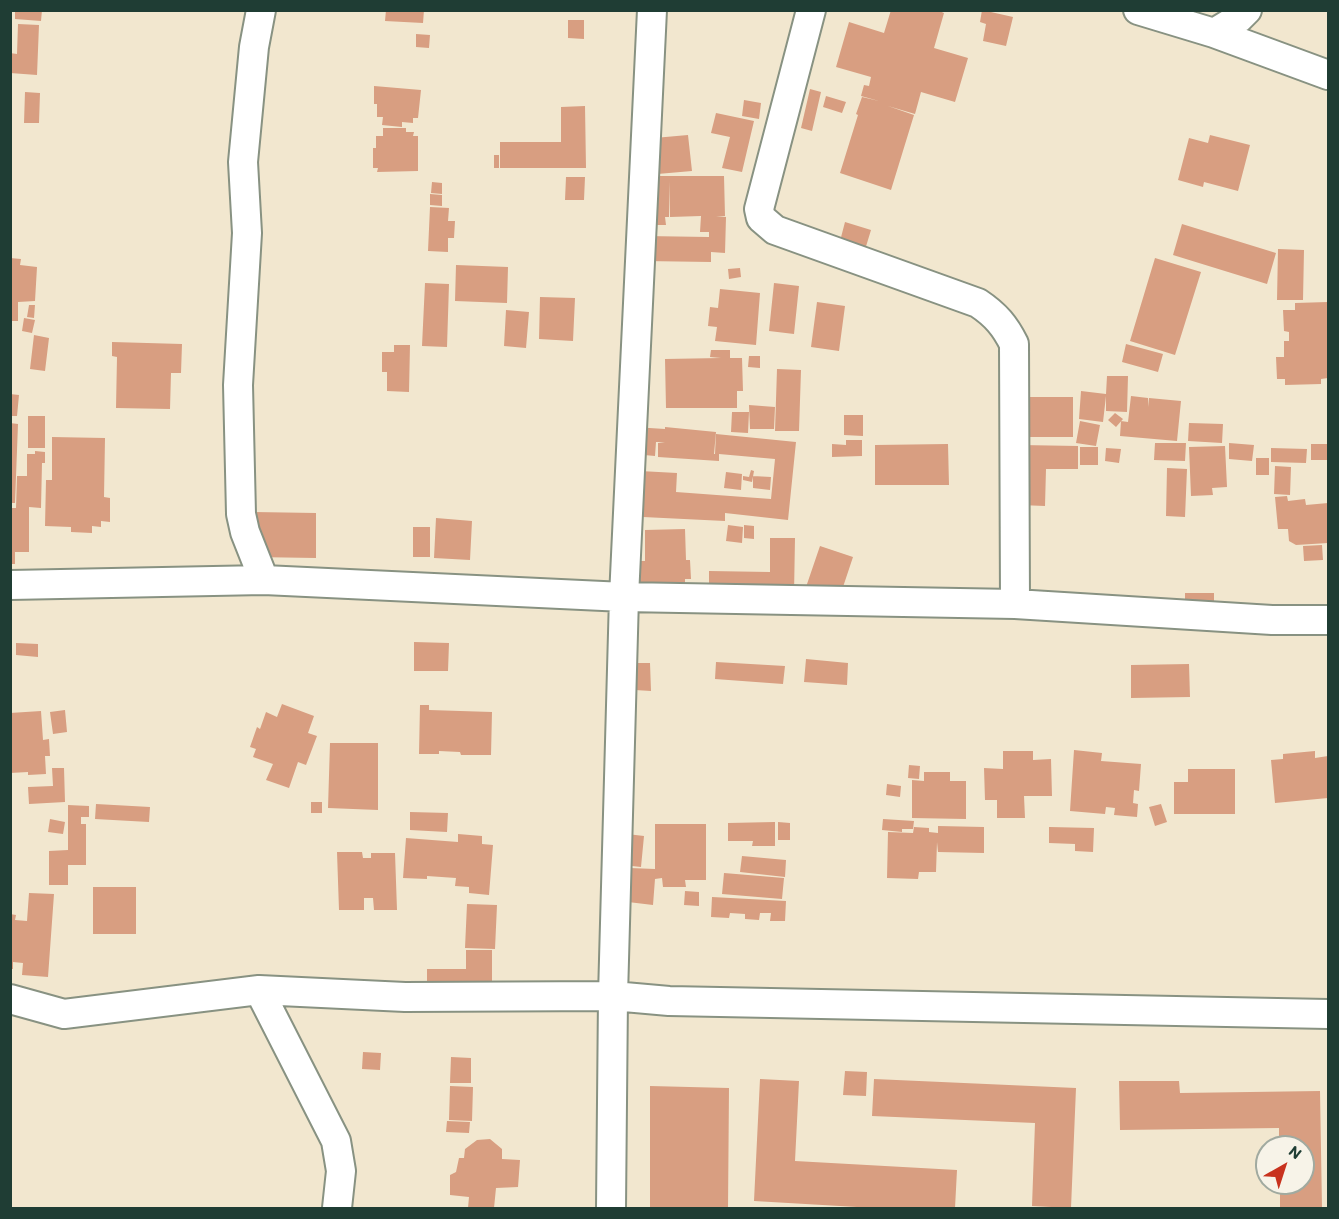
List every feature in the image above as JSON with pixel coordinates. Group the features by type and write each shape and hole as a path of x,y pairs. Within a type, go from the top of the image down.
{"street":[{"path":"261,10 254,47 243,162 247,233 238,385 241,514 245,532 264,580"},
{"path":"611,1209 613,996 624,597 652,10"},
{"path":"810,10 759,209 761,218 775,230 978,303 993,312 1004,325 1014,344 1014,604"},
{"path":"1138,10 1214,33 1329,75"},
{"path":"1214,33 1239,18 1247,10"},
{"path":"10,585 264,580 624,597 1014,604 1272,620 1329,620"},
{"path":"259,990 336,1141 341,1171 337,1209"},
{"path":"10,999 64,1014 259,990 405,997 613,996 669,1001 1329,1014"}],"building":[{"path":"15,10 42,10 41,21 15,19"},
{"path":"386,10 424,10 423,23 385,21"},
{"path":"891,10 937,10 944,13 934,48 968,58 955,102 921,92 915,114 888,106 914,115 891,190 840,173 862,97 879,101 861,96 864,85 869,86 871,77 836,67 849,22 884,33"},
{"path":"982,10 1013,17 1006,46 983,41 986,24 980,22"},
{"path":"568,20 584,20 584,39 568,38"},
{"path":"18,24 39,25 37,75 10,73 10,53 17,54"},
{"path":"416,34 430,35 429,48 416,47"},
{"path":"374,86 421,90 418,118 413,118 413,123 402,122 402,127 382,125 383,117 377,117 377,104 374,104"},
{"path":"810,89 821,92 812,131 801,128"},
{"path":"25,92 40,93 39,123 24,123"},
{"path":"826,96 846,102 842,113 823,107"},
{"path":"744,100 761,103 759,119 742,116"},
{"path":"585,106 586,168 500,168 500,142 561,142 561,107"},
{"path":"716,113 754,121 742,172 722,168 730,137 711,133"},
{"path":"383,128 406,128 406,132 414,132 413,136 418,136 418,171 377,172 378,168 373,168 373,148 376,148 376,136 383,136"},
{"path":"688,135 692,171 646,175 643,139"},
{"path":"1210,135 1250,145 1238,191 1204,182 1203,187 1178,180 1189,138 1208,143"},
{"path":"494,155 499,155 499,168 494,168"},
{"path":"639,176 724,176 725,216 716,216 726,217 725,253 711,252 711,262 644,261 645,236 709,237 709,232 700,232 701,216 670,217 669,181 669,217 665,217 666,225 640,225"},
{"path":"566,177 585,177 584,200 565,200"},
{"path":"432,182 442,183 442,194 431,193"},
{"path":"430,194 442,195 442,206 430,205"},
{"path":"430,207 449,208 448,221 455,221 454,238 448,238 448,252 428,251"},
{"path":"845,222 871,230 864,253 839,245"},
{"path":"1182,224 1276,253 1267,284 1173,255"},
{"path":"1278,249 1304,250 1303,300 1277,300"},
{"path":"10,258 21,259 20,265 37,267 35,301 18,302 18,321 10,321"},
{"path":"1155,258 1201,272 1175,355 1130,341"},
{"path":"456,265 508,267 507,303 455,301"},
{"path":"740,268 741,277 729,279 728,269"},
{"path":"425,283 449,284 447,347 422,346"},
{"path":"774,283 799,286 794,334 769,331"},
{"path":"720,289 760,293 756,345 715,341 717,327 708,326 710,307 718,308"},
{"path":"540,297 575,298 573,341 539,339"},
{"path":"817,302 845,306 839,351 811,347"},
{"path":"1328,302 1328,378 1321,379 1321,384 1285,385 1285,379 1277,379 1276,357 1284,357 1284,341 1289,341 1289,332 1284,331 1283,310 1295,310 1295,303"},
{"path":"29,305 35,305 34,318 27,317"},
{"path":"506,310 529,312 526,348 504,346"},
{"path":"24,318 35,320 32,333 22,331"},
{"path":"34,335 49,338 45,371 30,369"},
{"path":"112,342 182,344 181,373 171,373 170,409 116,408 117,357 112,356"},
{"path":"1126,344 1163,354 1158,372 1122,362"},
{"path":"394,345 410,345 409,392 387,391 387,372 382,372 382,352 394,352"},
{"path":"711,350 730,350 730,358 742,358 743,391 737,391 737,408 666,408 665,359 721,358 710,357"},
{"path":"749,356 760,356 760,368 748,367"},
{"path":"777,369 801,370 799,431 775,431"},
{"path":"1107,376 1128,376 1127,412 1106,411 1106,396 1103,422 1079,419 1081,391 1106,394"},
{"path":"10,394 19,395 17,416 10,416"},
{"path":"1131,396 1148,398 1148,407 1149,398 1181,401 1177,441 1120,436 1121,421 1128,422"},
{"path":"1024,397 1073,397 1073,437 1024,437"},
{"path":"749,405 775,407 774,429 750,429"},
{"path":"732,412 749,412 748,433 731,432"},
{"path":"1115,413 1123,419 1116,427 1108,420"},
{"path":"844,415 863,415 863,436 844,435"},
{"path":"28,416 45,416 45,448 28,448"},
{"path":"1080,421 1100,425 1096,446 1076,443"},
{"path":"10,423 18,424 15,503 10,503"},
{"path":"1189,423 1223,424 1222,443 1188,441"},
{"path":"634,427 665,429 665,427 716,432 714,454 716,434 796,442 788,520 725,513 725,521 643,517 644,500 638,499 640,471 677,473 676,492 771,499 775,459 719,454 719,461 658,457 658,443 665,442 656,442 655,456 644,455"},
{"path":"52,437 105,438 104,497 110,498 110,522 101,521 101,527 92,526 92,533 71,532 71,527 45,526 46,480 52,480"},
{"path":"846,440 862,440 862,456 832,457 832,444 846,445"},
{"path":"1155,443 1186,443 1185,461 1154,460"},
{"path":"1229,443 1254,445 1252,461 1229,459"},
{"path":"948,444 949,485 875,485 875,445"},
{"path":"1311,444 1328,444 1328,460 1311,460"},
{"path":"1021,445 1078,446 1078,469 1046,469 1045,506 1020,505"},
{"path":"1225,446 1227,487 1212,488 1213,495 1191,496 1189,447"},
{"path":"1080,447 1098,447 1098,465 1080,465"},
{"path":"1106,448 1121,449 1119,463 1105,461"},
{"path":"1271,448 1307,449 1306,463 1271,462"},
{"path":"35,451 45,452 45,463 42,463 41,508 29,507 29,552 15,552 15,564 10,564 10,508 16,508 17,476 27,476 27,454 35,454"},
{"path":"1256,458 1269,458 1269,475 1256,475"},
{"path":"1275,466 1291,467 1290,495 1274,494"},
{"path":"1167,468 1187,469 1185,517 1166,516"},
{"path":"751,470 754,471 752,482 743,480 743,476 749,477"},
{"path":"726,472 742,474 741,490 724,488"},
{"path":"753,476 771,477 770,490 753,488"},
{"path":"1287,496 1288,501 1305,499 1306,505 1328,503 1328,543 1296,545 1289,541 1288,529 1278,529 1275,497"},
{"path":"254,512 316,513 316,558 254,557"},
{"path":"436,518 472,521 470,560 434,558"},
{"path":"728,525 743,527 742,543 726,541"},
{"path":"744,525 754,526 754,539 744,538"},
{"path":"413,527 430,527 430,557 413,557"},
{"path":"685,529 686,560 690,560 691,579 685,579 685,590 637,591 637,561 645,561 645,530"},
{"path":"770,538 795,538 794,594 709,591 709,571 770,572"},
{"path":"1322,545 1323,560 1304,561 1303,546"},
{"path":"820,546 853,557 839,599 806,587"},
{"path":"1185,593 1214,593 1214,619 1185,619"},
{"path":"414,642 449,643 448,671 414,671"},
{"path":"16,643 38,644 38,657 16,655"},
{"path":"806,659 848,663 847,685 804,682"},
{"path":"716,662 785,666 783,684 715,679"},
{"path":"635,663 650,663 651,691 635,690"},
{"path":"1189,664 1190,697 1131,698 1131,665"},
{"path":"282,704 314,716 308,733 317,736 306,765 298,762 289,788 266,780 273,764 253,757 256,749 250,747 257,727 260,729 266,712 277,717"},
{"path":"420,705 429,705 429,710 492,712 491,755 461,755 460,752 439,751 439,754 419,754"},
{"path":"65,710 67,732 53,734 50,712"},
{"path":"41,711 43,740 49,739 50,756 45,756 46,774 10,773 10,713"},
{"path":"330,743 378,743 378,810 328,808"},
{"path":"1074,750 1102,753 1101,761 1141,764 1139,791 1134,790 1133,803 1138,804 1137,817 1114,815 1115,808 1106,807 1105,814 1070,811"},
{"path":"1003,751 1033,751 1033,760 1051,759 1052,796 1024,796 1025,818 997,818 997,800 985,800 984,768 1003,769"},
{"path":"1315,751 1315,758 1328,756 1328,798 1275,803 1271,760 1283,759 1283,754"},
{"path":"909,765 920,766 919,779 908,778"},
{"path":"52,768 64,768 65,802 29,804 28,787 53,786"},
{"path":"1188,769 1235,769 1235,814 1174,814 1174,782 1188,782"},
{"path":"924,772 950,772 950,781 966,781 966,819 912,818 912,780 924,781"},
{"path":"887,784 901,786 900,797 886,795"},
{"path":"311,802 322,802 322,813 311,813"},
{"path":"96,804 150,807 149,822 95,819"},
{"path":"1161,804 1167,822 1155,826 1149,807"},
{"path":"68,805 89,806 89,817 81,817 81,824 86,824 86,865 68,865 68,885 49,885 49,851 68,850"},
{"path":"410,812 448,813 447,832 410,830"},
{"path":"50,819 65,822 63,834 48,832"},
{"path":"883,819 914,821 913,829 902,829 902,832 882,830"},
{"path":"775,822 775,846 752,846 753,841 728,841 728,823"},
{"path":"778,822 790,823 790,840 778,840"},
{"path":"655,824 706,824 706,880 685,880 686,887 663,887 662,878 655,879 653,905 628,902 630,868 655,869"},
{"path":"938,826 984,827 984,853 938,852 937,842 936,872 919,872 918,879 887,878 888,832 913,833 914,827 929,828 929,832 938,833"},
{"path":"1049,827 1094,828 1093,852 1075,851 1075,844 1049,843"},
{"path":"458,834 482,836 482,844 493,845 489,895 469,893 469,887 455,886 456,878 427,876 427,879 403,878 406,838 458,842"},
{"path":"627,834 644,836 641,867 623,865"},
{"path":"337,852 362,852 363,858 371,858 371,853 395,853 397,910 374,910 373,898 364,898 364,910 339,910"},
{"path":"742,856 786,860 785,877 740,872"},
{"path":"724,873 784,878 782,899 722,894"},
{"path":"93,887 136,887 136,934 93,934"},
{"path":"685,891 699,892 699,906 684,905"},
{"path":"29,893 54,894 48,977 22,975 23,963 13,962 13,969 10,969 10,914 16,915 15,920 27,921"},
{"path":"712,897 786,901 785,921 770,921 771,913 760,913 759,920 745,919 745,914 730,913 729,918 711,917"},
{"path":"467,904 497,905 495,949 465,948"},
{"path":"466,950 492,950 492,992 427,1000 427,969 466,969"},
{"path":"363,1052 381,1053 380,1070 362,1069"},
{"path":"451,1057 471,1058 471,1083 450,1083"},
{"path":"845,1071 867,1072 866,1096 843,1095"},
{"path":"760,1079 799,1081 795,1161 957,1170 955,1208 874,1208 754,1201"},
{"path":"874,1079 1076,1088 1071,1208 1032,1206 1035,1123 872,1116"},
{"path":"1119,1081 1179,1081 1180,1093 1320,1091 1322,1208 1280,1208 1280,1195 1315,1195 1315,1135 1279,1135 1279,1128 1120,1130"},
{"path":"450,1086 473,1087 472,1121 449,1120"},
{"path":"650,1086 729,1088 728,1208 650,1208"},
{"path":"447,1121 470,1122 469,1133 446,1132"},
{"path":"490,1139 502,1149 502,1159 520,1160 518,1187 496,1188 494,1208 468,1208 469,1197 450,1195 450,1175 456,1172 459,1158 464,1158 465,1149 477,1140"}]}
